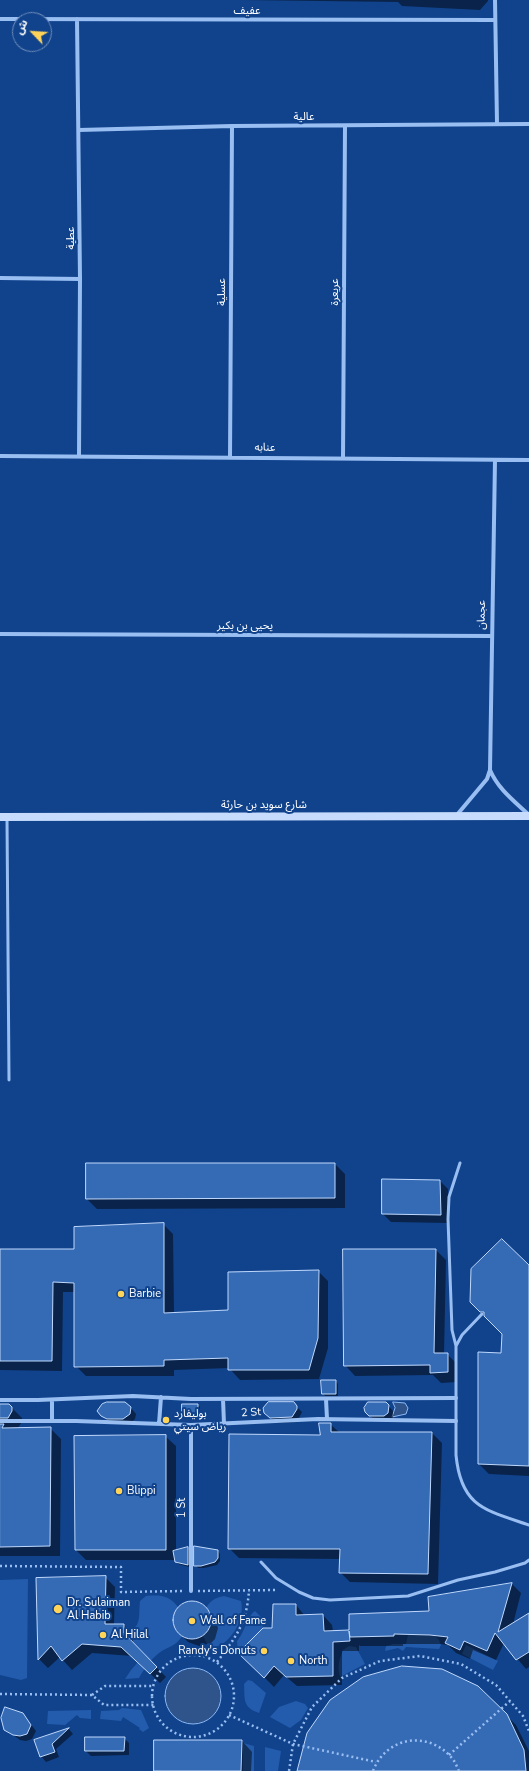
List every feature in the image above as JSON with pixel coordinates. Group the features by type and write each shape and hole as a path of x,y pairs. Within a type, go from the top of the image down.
{"street":[{"path":"495,0 497,123"},
{"name":"عفيف","path":"0,19 495,20"},
{"name":"عطية","path":"77,19 80,279 79,456"},
{"name":"عالية","path":"79,130 232,126 345,126 497,123 529,124"},
{"name":"عسلية","path":"230,457 232,126"},
{"name":"عريعرة","path":"343,458 345,126"},
{"path":"0,278 80,279"},
{"name":"عنابه","path":"0,456 529,460"},
{"name":"عجمان","path":"456,816 487,779 490,770 495,460"},
{"name":"يحيى بن بكير","path":"0,634 491,636"},
{"path":"490,770 495,781 503,791 529,816"},
{"name":"شارع سويد بن حارثة","path":"4,817 529,816"},
{"name":"2 St","path":"0,1400 52,1400 134,1396 224,1399 456,1398"},
{"path":"159,1424 161,1398"},
{"path":"224,1399 224,1424"},
{"path":"326,1399 327,1419"},
{"path":"52,1400 52,1421"},
{"name":"2 St","path":"0,1420 191,1426 327,1419 456,1422"},
{"name":"1 St","path":"191,1426 191,1591"}],"lane":[{"path":"4,817 10,1080"},
{"path":"460,1163 449,1197 448,1219 452,1330 456,1346 456,1455 458,1472 468,1494 486,1511 529,1525"},
{"path":"456,1346 462,1335 482,1314"},
{"path":"261,1562 276,1578 299,1592 313,1598 330,1600 408,1596 458,1580 495,1572 525,1563 529,1560"}],"path":[{"path":"0,1566 121,1567 121,1592"},
{"path":"217,1662 240,1632 248,1605 249,1590"},
{"path":"192,1655 205,1657 217,1662 226,1672 232,1684 234,1696 232,1709 226,1721 216,1730 204,1735 191,1737 178,1734 167,1728 158,1718 154,1705 154,1686 159,1674 168,1664 180,1657 192,1655"},
{"path":"289,1771 293,1744 312,1707 342,1678 380,1661 420,1656 461,1664 496,1685 523,1716 529,1731"},
{"path":"0,1694 92,1695 105,1686 154,1686"},
{"path":"92,1695 104,1705 154,1705"},
{"path":"449,1755 510,1701"},
{"path":"229,1715 293,1744 376,1762"},
{"path":"372,1771 376,1762 386,1751 398,1743 413,1740 428,1742 441,1748 449,1755 459,1771"}],"shaded area":[{"path":"393,1402 405,1403 408,1408 406,1414 392,1417 395,1408"},
{"path":"28,1579 27,1678 21,1680 0,1675 0,1580"},
{"path":"146,1596 164,1597 175,1603 178,1607 173,1618 173,1622 176,1630 182,1636 180,1640 153,1658 139,1678 125,1679 145,1654 124,1633 130,1631 137,1625 140,1601"},
{"path":"224,1596 241,1601 241,1616 238,1625 230,1638 226,1642 216,1647 207,1644 203,1636 208,1629 210,1622 206,1608 214,1600"},
{"path":"255,1611 261,1617 263,1628 238,1653 237,1641 250,1616"},
{"path":"408,1635 434,1635 439,1640 441,1645 439,1649 406,1647 403,1651 398,1648 385,1651 386,1646 393,1644 406,1644"},
{"path":"466,1645 498,1661 493,1670 462,1654"},
{"path":"349,1646 356,1647 365,1664 340,1677 340,1660 343,1650"},
{"path":"187,1668 199,1668 209,1672 217,1680 221,1690 221,1702 217,1712 209,1720 199,1724 187,1724 177,1720 169,1712 165,1702 165,1690 169,1680 177,1672"},
{"path":"248,1680 252,1681 266,1693 259,1713 250,1708 246,1702 244,1684"},
{"path":"296,1701 305,1704 308,1708 301,1720 290,1728 270,1717 279,1707"},
{"path":"122,1708 141,1710 149,1728 143,1732 139,1729 140,1728 123,1717 121,1721 100,1719 101,1711 119,1710"},
{"path":"91,1710 91,1719 80,1718 77,1715 65,1725 47,1724 48,1711"},
{"path":"243,1743 254,1746 254,1771 243,1771"},
{"path":"265,1747 281,1751 278,1771 265,1771"}],"building":[{"path":"86,1163 335,1163 335,1198 86,1199"},
{"path":"382,1179 440,1180 441,1215 382,1214"},
{"path":"164,1223 164,1313 228,1310 228,1272 319,1270 318,1338 309,1370 228,1370 228,1358 164,1360 164,1366 74,1367 74,1283 53,1282 52,1361 0,1361 0,1249 74,1249 74,1227"},
{"path":"502,1239 529,1265 529,1466 478,1464 478,1352 501,1353 502,1334 484,1316 484,1312 480,1312 470,1302 471,1269"},
{"path":"343,1249 436,1249 434,1353 448,1353 448,1372 430,1373 430,1365 344,1366"},
{"path":"321,1380 336,1380 336,1394 322,1394"},
{"path":"107,1402 125,1402 131,1407 130,1414 123,1419 107,1419 101,1416 97,1411 102,1404"},
{"path":"268,1402 294,1402 297,1409 292,1417 270,1418 264,1413 263,1408"},
{"path":"368,1402 386,1402 389,1405 388,1413 384,1416 369,1416 365,1412 364,1408"},
{"path":"0,1404 9,1404 12,1407 12,1411 8,1418 0,1418"},
{"path":"182,1404 198,1404 198,1417 182,1417"},
{"path":"319,1423 331,1423 331,1432 432,1432 428,1574 339,1573 340,1549 228,1549 229,1434 320,1435"},
{"path":"0,1424 4,1424 2,1428 51,1427 50,1546 0,1547"},
{"path":"166,1435 166,1550 75,1550 74,1436"},
{"path":"194,1546 218,1550 218,1558 215,1562 201,1566 194,1566"},
{"path":"188,1547 188,1565 175,1562 173,1551"},
{"path":"106,1576 105,1624 124,1624 124,1633 157,1667 150,1674 121,1647 82,1644 62,1661 51,1646 38,1660 36,1578"},
{"path":"512,1583 498,1632 529,1613 529,1652 516,1660 495,1633 487,1651 464,1641 460,1650 445,1643 448,1637 394,1634 394,1636 350,1637 349,1631 350,1641 333,1642 333,1676 286,1677 274,1666 264,1678 238,1653 263,1628 272,1628 273,1604 296,1604 296,1615 323,1614 324,1631 349,1630 349,1614 429,1611 428,1597"},
{"name":"Wall of Fame","path":"192,1601 202,1604 208,1610 211,1620 208,1630 202,1636 192,1639 182,1636 176,1630 173,1620 176,1610 182,1604"},
{"path":"402,1666 442,1669 478,1686 507,1714 524,1750 526,1771 297,1771 307,1733 330,1700 363,1677"},
{"path":"5,1707 23,1713 31,1725 27,1734 20,1736 13,1735 4,1730 1,1718"},
{"path":"69,1728 52,1744 55,1752 40,1757 34,1740"},
{"path":"85,1737 125,1737 124,1751 85,1751"},
{"path":"154,1740 242,1740 241,1771 154,1771"}],"place":[{"name":"Barbie","path":"121,1294"},
{"name":"بوليفارد رياض سيتي","path":"166,1420"},
{"name":"Blippi","path":"119,1491"},
{"name":"Dr. Sulaiman Al Habib","path":"58,1609"},
{"name":"Wall of Fame","path":"192,1621"},
{"name":"Al Hilal","path":"103,1635"},
{"name":"Randy's Donuts","path":"264,1651"},
{"name":"North","path":"291,1661"}]}
